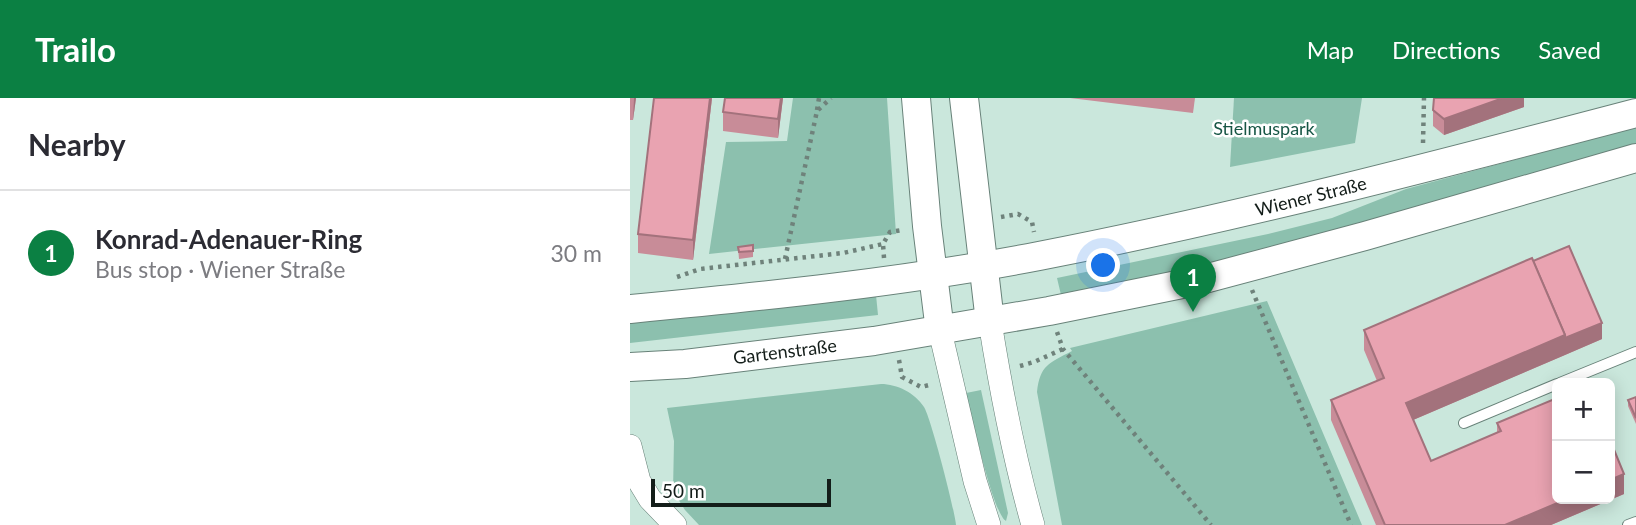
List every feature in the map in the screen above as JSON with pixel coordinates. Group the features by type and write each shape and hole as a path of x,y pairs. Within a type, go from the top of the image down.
{"street":[{"path":"916,98 932,275 940,331 972,468 989,525"},
{"path":"964,98 990,322 1001,390 1033,525"},
{"name":"Wiener Straße","path":"932,275 1270,208 1636,113"},
{"path":"990,322 1244,270 1636,158"},
{"path":"630,309 932,275"},
{"name":"Gartenstraße","path":"630,367 782,353 990,322"},
{"path":"630,446 639,481 650,499 675,525"}],"lane":[{"path":"1573,378 1636,352"},
{"path":"1464,423 1552,387"},
{"path":"1628,525 1636,522"}],"path":[{"path":"785,259 819,98"},
{"path":"817,111 831,98"},
{"path":"1422,170 1424,98"},
{"path":"978,220 1018,214 1032,222 1038,256"},
{"path":"670,280 700,268 843,253 883,244"},
{"path":"1244,270 1351,525"},
{"path":"1049,312 1063,349 1211,525"}],"green space":[{"path":"793,98 887,98 896,234 709,254 726,142 787,141"},
{"name":"Stielmuspark","path":"1234,98 1362,98 1355,143 1230,167"},
{"path":"1636,127 1636,148 1268,250 1061,295 1057,278 1332,218 1406,189"},
{"path":"876,295 878,315 630,343 630,322"},
{"path":"1267,301 1362,525 1062,525 1037,392 1043,370 1072,351 1070,348"},
{"path":"881,384 905,390 924,407 932,428 956,525 699,525 673,491 674,441 667,408"},
{"path":"981,390 1008,513 1006,521 989,483 966,393"}],"building":[{"path":"654,98 710,98 693,240 638,234"},
{"path":"725,98 781,98 778,119 723,112"},
{"path":"1434,98 1503,98 1444,119 1433,110"},
{"path":"753,245 753,251 739,252 738,247"},
{"path":"1569,246 1602,323 1565,338 1533,261"},
{"path":"1532,258 1565,335 1406,403 1431,461 1501,431 1497,423 1552,400 1552,504 1555,504 1505,525 1385,525 1331,400 1384,378 1364,330"},
{"path":"1636,397 1636,418 1628,400"},
{"path":"1615,452 1624,474 1615,478"}],"place":[{"name":"Konrad-Adenauer-Ring","path":"1193,312"}]}
